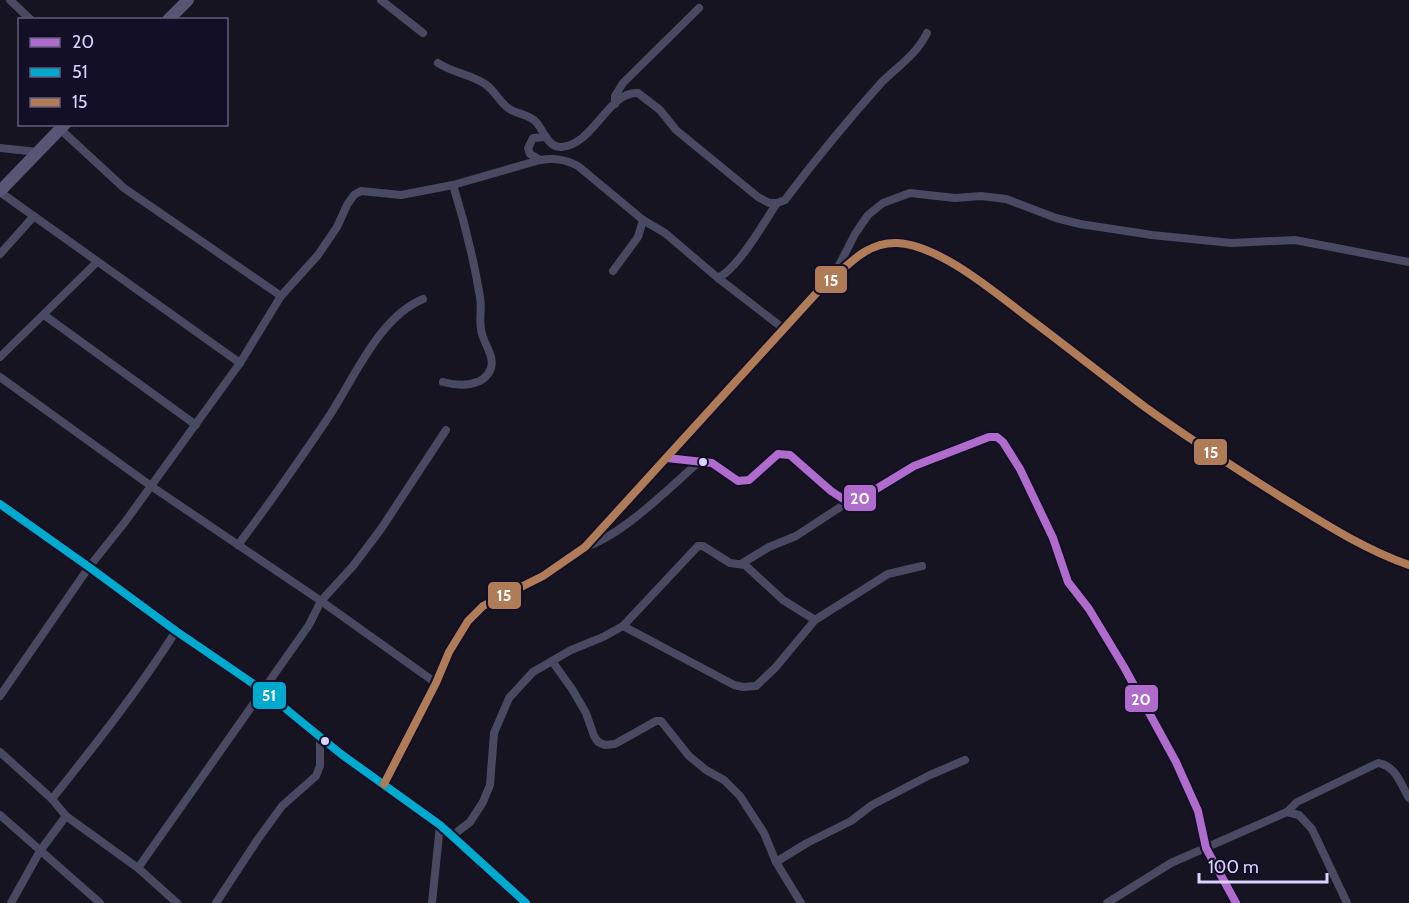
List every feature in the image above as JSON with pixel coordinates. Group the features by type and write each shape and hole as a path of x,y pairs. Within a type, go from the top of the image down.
{"street":[{"path":"10,0 29,18"},
{"path":"170,18 188,0"},
{"path":"381,0 423,33"},
{"path":"615,104 615,96 624,83 699,8"},
{"path":"438,63 449,70 476,78 488,86 510,110 536,122 546,137 560,148 575,142 630,93 644,97 660,110 676,130 734,179 758,197 769,203 777,203 785,200 822,152 883,82 922,44 927,33"},
{"path":"240,363 0,191 62,127 124,188 281,296"},
{"path":"540,159 530,154 529,145 533,138 546,137"},
{"path":"554,158 556,147"},
{"path":"0,148 38,152"},
{"path":"0,696 89,567 240,363 281,296 318,255 337,227 354,195 361,192 401,195 453,185 540,159 566,160 578,166 643,220 664,233 784,329"},
{"path":"443,382 455,385 476,382 487,375 492,365 481,329 480,296 453,185"},
{"path":"831,280 855,234 868,215 882,203 910,193 955,198 981,196 1006,200 1080,224 1152,235 1231,243 1294,240 1409,262"},
{"path":"718,278 747,248 777,203"},
{"path":"0,254 34,216"},
{"path":"613,271 638,237 643,220"},
{"path":"585,548 821,288 853,260 871,248 898,243 930,252 983,283 1145,406 1224,462 1355,541 1409,565"},
{"path":"0,357 97,261"},
{"path":"238,545 330,415 383,330 411,304 423,299"},
{"path":"44,315 196,425"},
{"path":"0,377 151,486 321,601 436,683"},
{"path":"138,868 264,691 309,625 321,601 353,566 381,529 446,430"},
{"path":"741,564 769,547 796,536 848,502 863,497 914,466 989,437 997,437 1003,442 1020,469 1053,538 1068,582 1089,609 1124,667 1176,762 1198,811 1206,848 1236,903"},
{"path":"667,458 712,463 730,476 744,481 750,480 778,454 790,455 831,491 848,502"},
{"path":"384,784 436,683 449,652 468,621 483,606 543,576 585,548 599,542 626,523 700,461"},
{"path":"0,504 176,632 264,691 320,737 440,825 526,903"},
{"path":"452,836 470,822 483,802 490,785 494,732 509,698 533,672 571,650 603,637 622,626 698,546 703,546 730,563 745,565 783,600 815,620"},
{"path":"622,626 734,685 756,686 815,620 888,574 922,566"},
{"path":"52,800 123,709 176,632"},
{"path":"552,661 586,713 598,742 606,745 615,744 656,721 661,721 689,756 706,770 724,780 740,796 764,833 777,862 801,903"},
{"path":"216,903 282,806 316,776 320,766 320,737"},
{"path":"0,752 66,816 138,868 177,903"},
{"path":"777,862 807,843 851,821 872,805 930,775 966,760"},
{"path":"1107,903 1172,863 1287,812 1297,802 1378,763 1387,764 1394,771 1409,798"},
{"path":"1287,812 1299,815 1312,829 1347,903"},
{"path":"0,815 100,903"},
{"path":"11,903 40,850 66,816"},
{"path":"432,903 440,825"}],"transit line":[{"name":"15","path":"384,784 436,683 449,652 468,621 483,606 543,576 585,547 821,288 855,258 874,247 885,244 897,243 913,246 948,260 998,294 1145,407 1195,442 1343,534 1409,565"},
{"name":"20","path":"667,458 712,463 738,481 749,480 778,454 790,455 831,491 848,502 863,497 914,466 989,437 997,437 1003,442 1020,469 1053,538 1068,582 1089,609 1124,667 1176,762 1198,811 1206,848 1236,903"},
{"name":"51","path":"0,504 176,631 264,691 341,754 440,825 526,903"}]}
